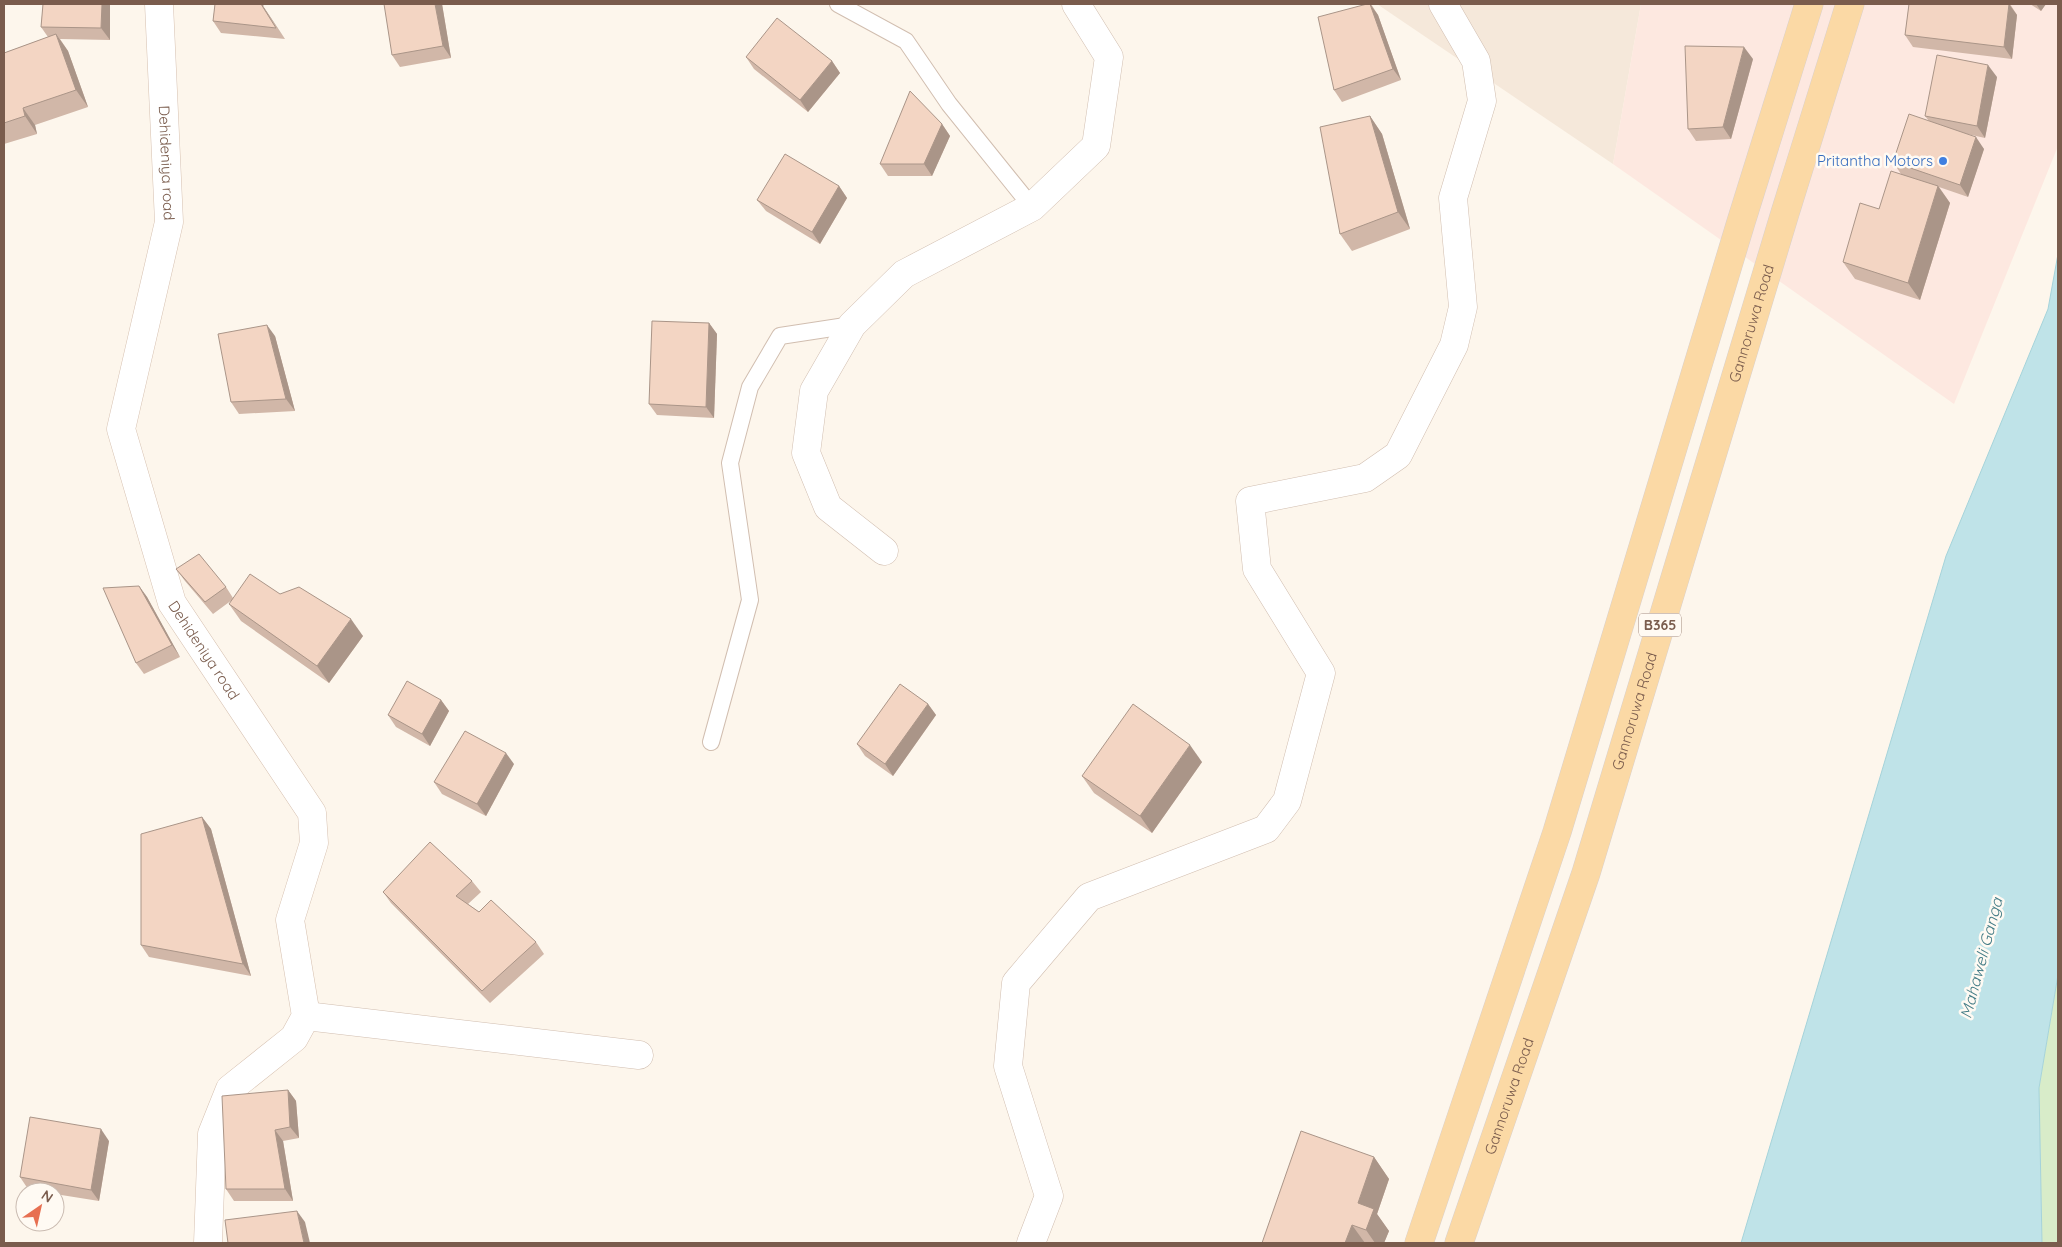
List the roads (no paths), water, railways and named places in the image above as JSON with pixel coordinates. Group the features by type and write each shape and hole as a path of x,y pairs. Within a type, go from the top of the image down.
{"main road":[{"name":"B365","path":"1420,1243 1557,832 1741,222 1809,4"},
{"name":"Gannoruwa Road","path":"1459,1243 1586,873 1782,222 1850,4"}],"street":[{"name":"Dehideniya road","path":"159,4 169,222 121,429 172,603 312,813 314,843 290,920 306,1016"},
{"path":"884,551 828,507 806,453 814,391 852,326 904,274 1032,206 1096,146 1109,57 1076,4"},
{"path":"1031,1243 1049,1196 1008,1066 1016,983 1089,897 1266,829 1287,801 1321,673 1257,569 1250,501 1365,478 1398,455 1454,345 1463,307 1453,198 1482,102 1476,61 1443,4"},
{"path":"208,1243 212,1134 230,1089 294,1038 306,1016 639,1055"}],"lane":[{"path":"838,4 906,41 950,104 1032,206"},
{"path":"711,742 750,600 730,463 750,387 780,336 852,326"}],"water":[{"name":"Mahaweli Ganga","path":"2058,254 2058,975 2039,1088 2042,1243 1741,1243 1946,556 2048,309"}],"place":[{"name":"Pritantha Motors","path":"1943,161"}]}
